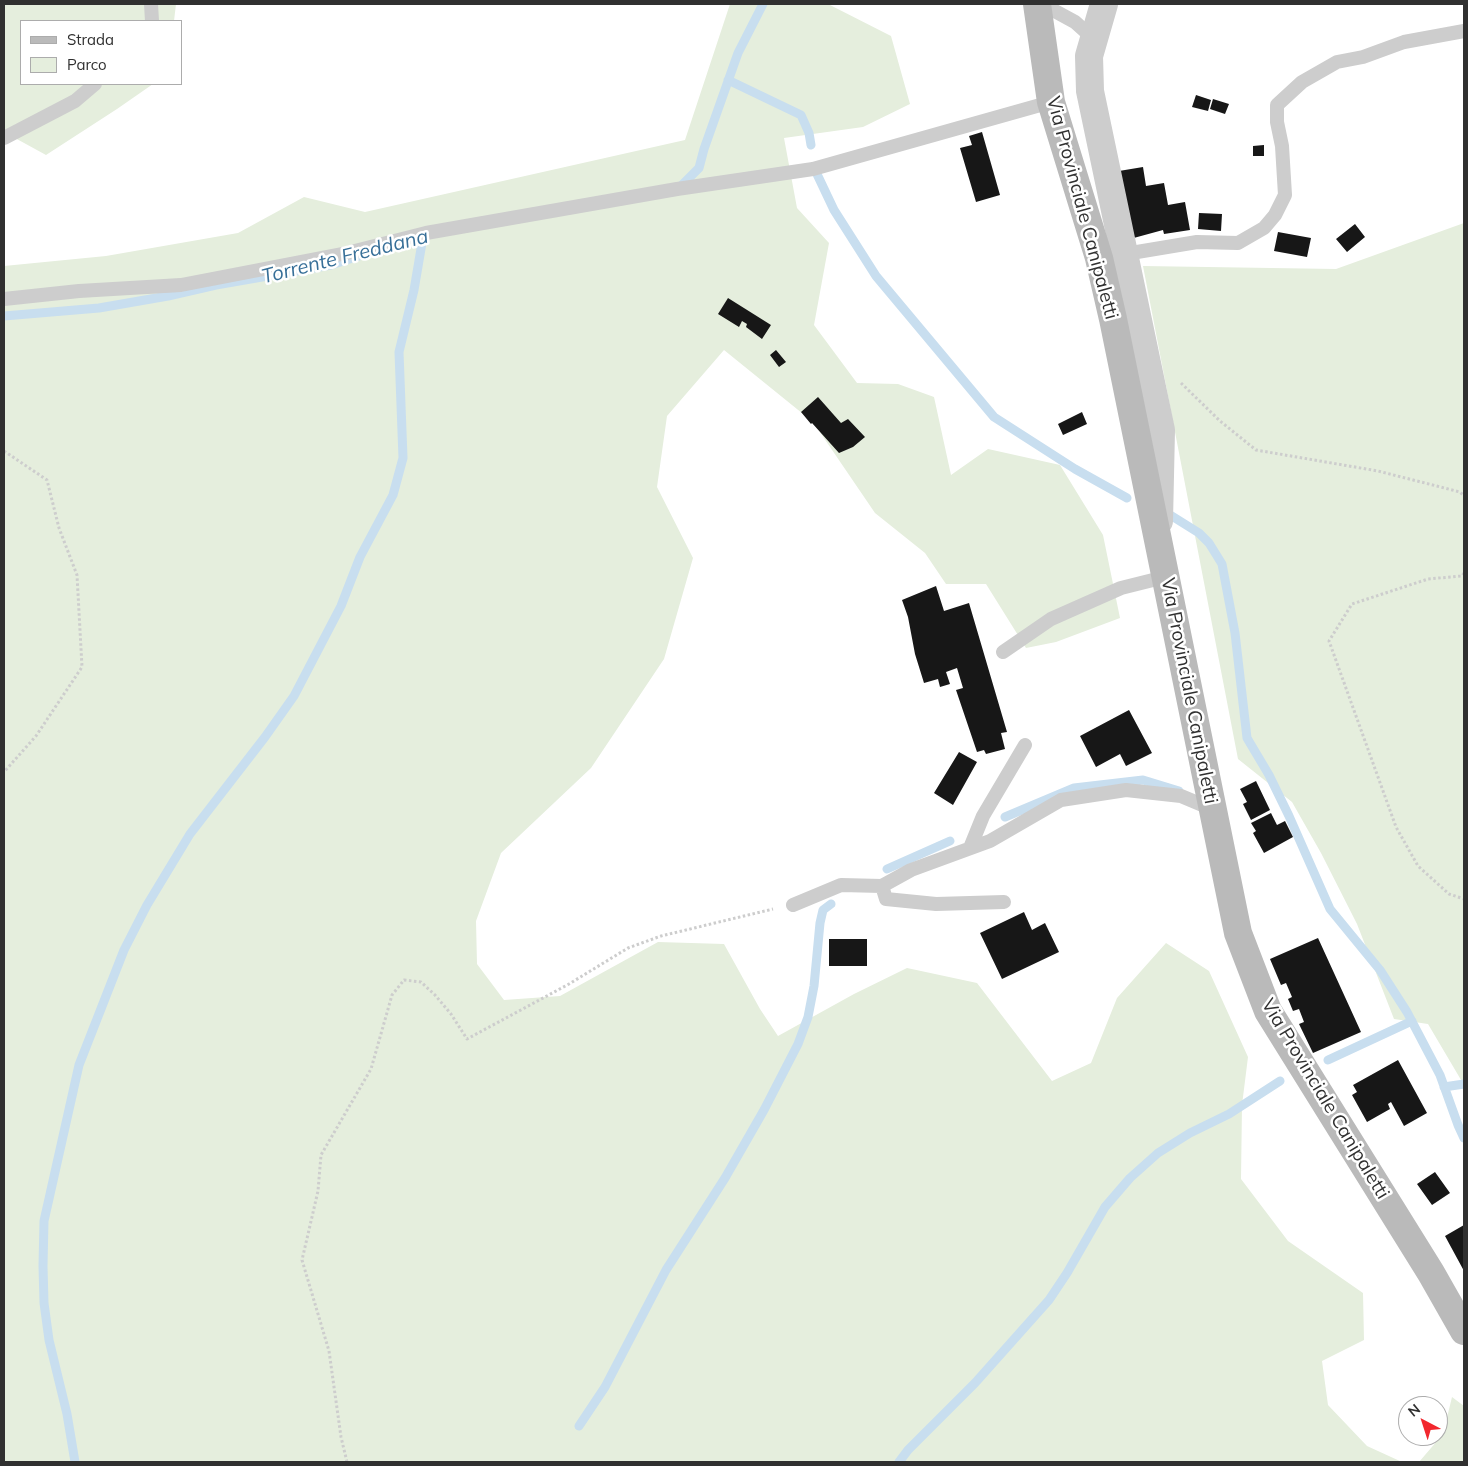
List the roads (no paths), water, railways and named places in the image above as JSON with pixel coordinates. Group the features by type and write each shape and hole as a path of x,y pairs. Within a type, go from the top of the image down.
{"main road":[{"name":"Via Provinciale Canipaletti","path":"1036,4 1051,102 1099,258 1113,319 1238,933 1268,1011 1431,1273 1464,1330"}],"street":[{"path":"1104,4 1089,56 1090,91 1162,430 1160,508 1157,538"}],"lane":[{"path":"151,4 152,20"},
{"path":"1042,4 1075,22 1095,40"},
{"path":"1125,254 1196,242 1238,243 1264,228 1275,215 1286,195 1282,146 1277,122 1277,105 1302,82 1337,62 1363,57 1404,42 1464,30"},
{"path":"4,138 75,100 94,85"},
{"path":"4,299 79,291 181,285 347,253 426,233 677,189 813,169 1051,102"},
{"path":"1003,652 1051,619 1121,588 1165,577"},
{"path":"970,848 983,816 1025,745"},
{"path":"793,904 841,885 882,886 911,870 990,841 1061,800 1126,790 1181,796 1212,809"},
{"path":"882,886 886,899 936,904 1004,902"}],"waterway":[{"name":"Torrente Freddana","path":"679,188 699,168 738,53 763,4"},
{"path":"728,80 801,115 809,133 811,145"},
{"path":"816,172 834,210 876,276 994,417 1075,469 1127,498"},
{"path":"75,1462 67,1414 49,1340 44,1303 43,1266 44,1221 79,1065 124,950 147,905 190,834 265,737 294,696 341,606 360,557 393,495 403,458 399,352 414,290 423,237"},
{"name":"Torrente Freddana","path":"4,316 99,308 331,265 359,256"},
{"path":"1167,513 1199,533 1209,543 1222,564 1235,633 1247,738 1269,775 1289,816 1330,909 1380,970 1407,1012 1440,1075 1464,1138"},
{"path":"1005,817 1074,788 1143,780 1179,791"},
{"path":"887,869 950,841"},
{"path":"579,1426 605,1387 666,1270 725,1178 764,1110 798,1044 808,1017 814,986 823,910 831,904"},
{"path":"1328,1060 1412,1021"},
{"path":"899,1462 908,1450 975,1383 1049,1300 1105,1207 1130,1178 1158,1153 1190,1133 1229,1114 1280,1081"},
{"path":"1444,1087 1464,1084"}]}
